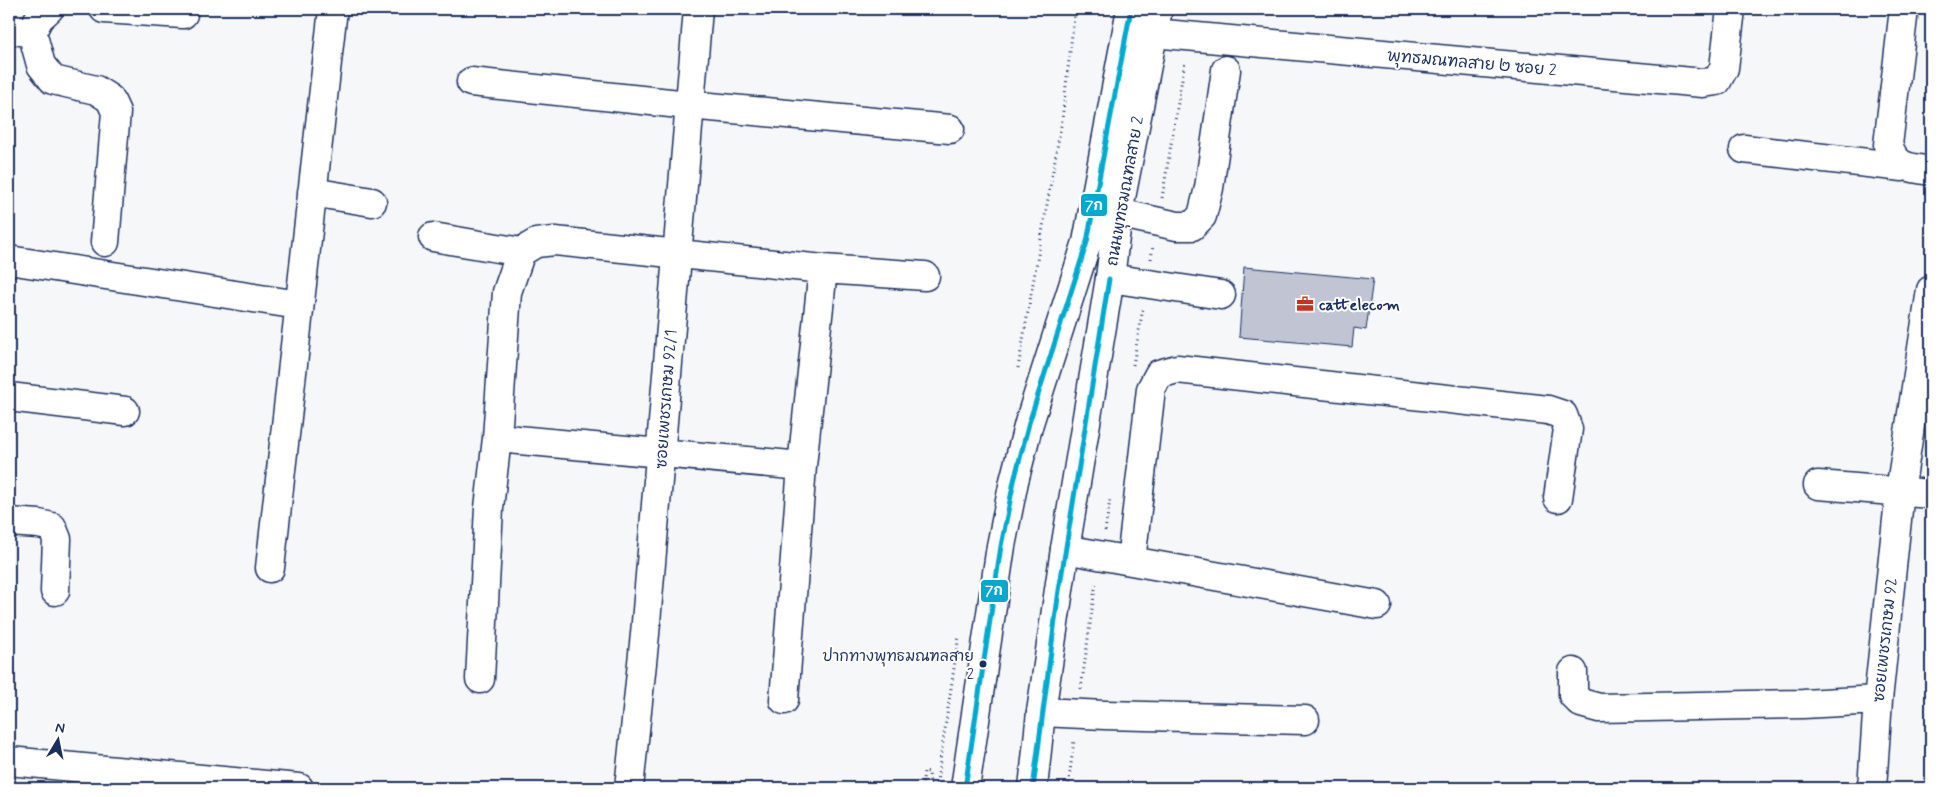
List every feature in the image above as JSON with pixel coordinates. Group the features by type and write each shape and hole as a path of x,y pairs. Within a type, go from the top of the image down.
{"street":[{"path":"49,9 20,31 41,65 53,80 96,90 110,99 116,112 105,242"},
{"path":"104,9 183,14"},
{"path":"270,568 333,9"},
{"name":"ซอยเพชรเกษม 92/1","path":"629,788 646,634 676,254 698,9"},
{"name":"ถนนพุทธมณฑลสาย 2","path":"966,788 1002,546 1014,481 1030,423 1087,242 1131,9"},
{"name":"พุทธมณฑลสาย ๒ ซอย 2","path":"1155,21 1703,83 1717,81 1724,68 1731,9"},
{"path":"1902,166 1892,156 1888,145 1904,9"},
{"name":"ถนนพุทธมณฑลสาย 2","path":"1033,788 1041,712 1065,549 1110,278 1118,213 1155,21"},
{"path":"1118,213 1177,226 1192,226 1202,216 1209,188 1226,70"},
{"path":"470,82 689,105 950,129"},
{"path":"1744,149 1902,166 1931,171"},
{"path":"312,192 372,202"},
{"path":"433,237 520,252 536,243 555,241 823,269 925,276"},
{"path":"480,679 489,508 497,438 507,292 520,252"},
{"path":"9,260 299,305"},
{"path":"784,700 802,466 823,269"},
{"path":"1110,278 1221,295"},
{"name":"ซอยเพชรเกษม 92","path":"1872,788 1878,700 1900,491 1931,290"},
{"path":"1131,561 1151,389 1160,374 1177,369 1548,410 1563,415 1568,428 1558,498"},
{"path":"9,397 125,411"},
{"path":"497,438 802,466"},
{"path":"1818,485 1931,494"},
{"path":"9,522 52,527 57,539 55,591"},
{"path":"1065,549 1377,605"},
{"path":"1573,672 1573,695 1581,703 1599,708 1803,704 1878,700"},
{"path":"1041,712 1105,716 1306,720"},
{"path":"9,761 268,787 299,788"}],"path":[{"path":"1017,374 1062,120 1075,9"},
{"path":"922,788 924,771 929,772 929,788"},
{"path":"930,783 988,788"}],"building":[{"name":"cattelecom","path":"1244,267 1373,279 1366,330 1354,328 1352,347 1239,337"}],"transit line":[{"name":"7ก","path":"965,788 1001,546 1014,481 1029,423 1087,242 1131,9"},
{"name":"7ก","path":"1033,788 1058,597 1109,279"}],"place":[{"name":"cattelecom","path":"1305,304"},
{"name":"ปากทางพุทธมณฑลสาย 2","path":"983,664"}]}
